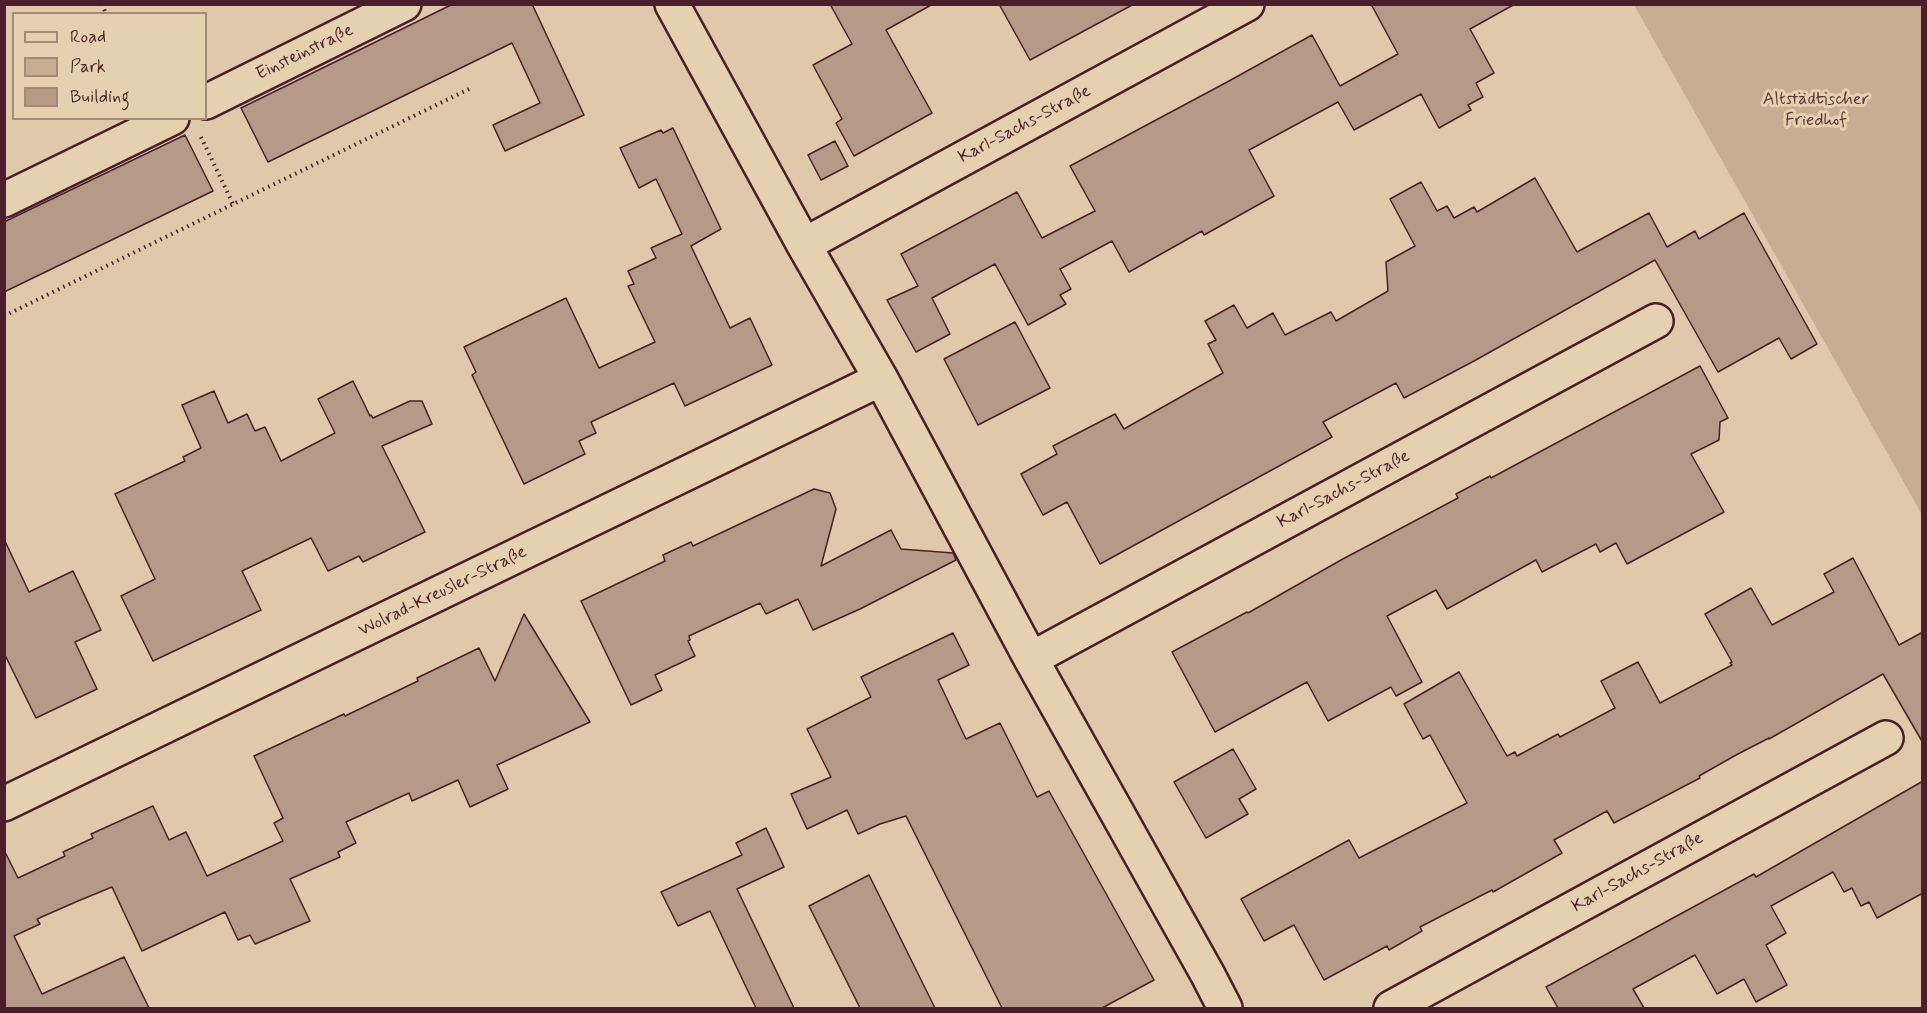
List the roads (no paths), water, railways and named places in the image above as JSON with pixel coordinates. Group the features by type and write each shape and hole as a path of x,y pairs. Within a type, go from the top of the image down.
{"street":[{"name":"Einsteinstraße","path":"207,109 404,4"},
{"path":"672,4 804,245 881,379 1031,659 1225,1008"},
{"name":"Karl-Sachs-Straße","path":"804,245 1247,4"},
{"name":"Einsteinstraße","path":"4,200 185,120"},
{"name":"Karl-Sachs-Straße","path":"1031,659 1656,321"},
{"name":"Wolrad-Kreusler-Straße","path":"4,804 881,379"},
{"name":"Karl-Sachs-Straße","path":"1391,1008 1886,738"}],"park label":[{"name":"Altstädtischer Friedhof","path":"1816,110"}]}
